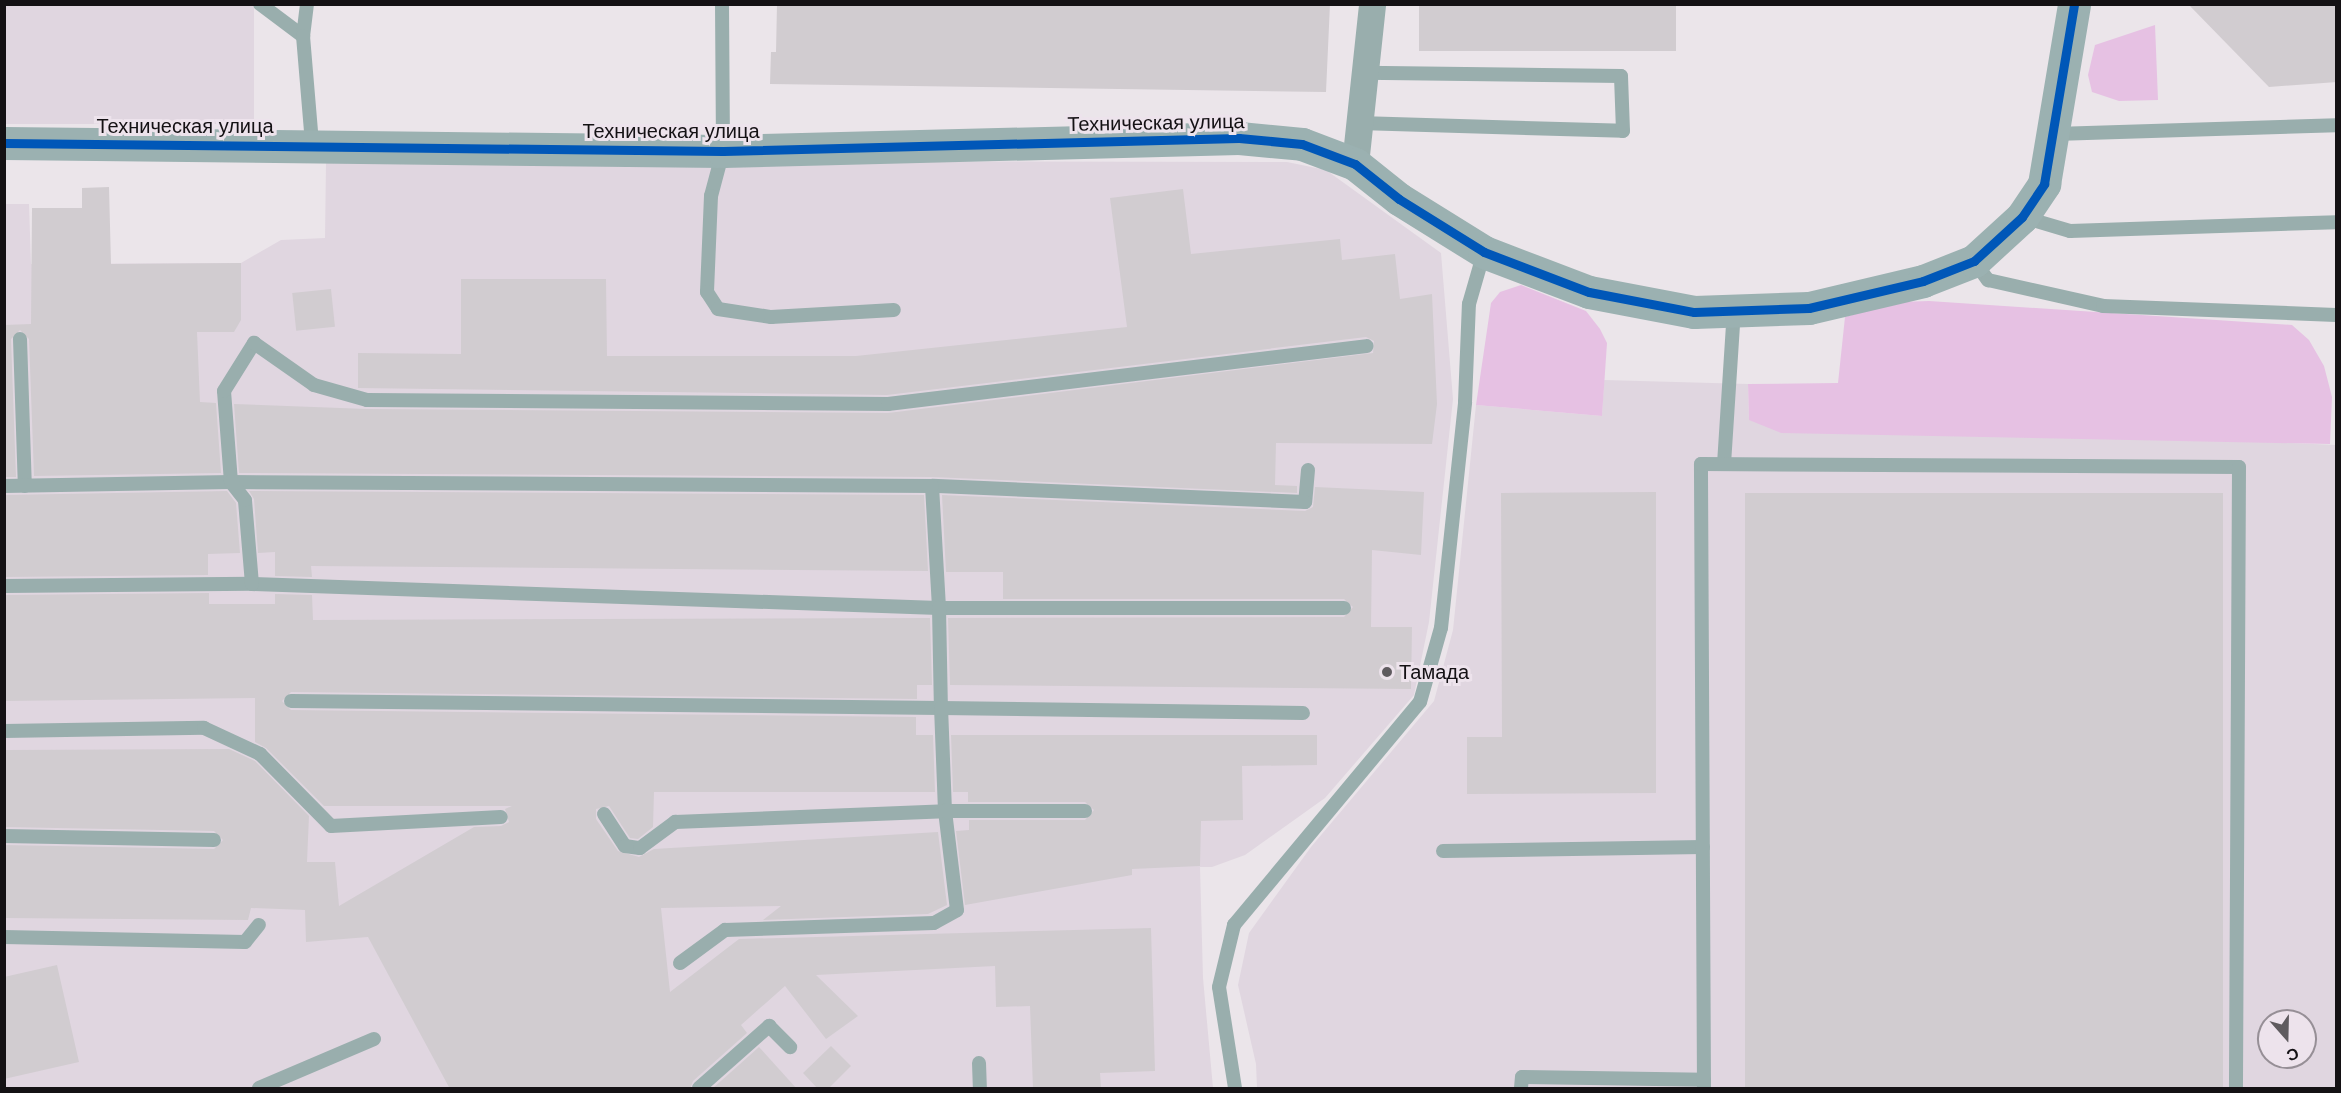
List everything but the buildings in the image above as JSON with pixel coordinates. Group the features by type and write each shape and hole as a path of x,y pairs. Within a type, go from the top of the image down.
{"street":[{"path":"1355,164 1372,4"},
{"name":"Техническая улица","path":"4,143 312,144 723,151 1239,138 1302,144 1355,164 1399,199 1484,252 1589,292 1694,312 1809,308 1923,281 1974,261 2022,217 2044,184 2055,134 2074,4"}],"lane":[{"path":"260,4 303,36"},
{"path":"308,4 303,36 312,144"},
{"path":"723,4 723,151 711,196 707,292 718,309 771,317 894,310"},
{"path":"1359,123 1623,131 1621,76 1364,73"},
{"path":"2055,134 2337,125"},
{"path":"2022,217 2070,231 2337,222"},
{"path":"1235,1089 1219,987 1234,924 1420,702 1441,628 1465,402 1469,304 1484,252"},
{"path":"1974,261 1988,280 2103,306 2337,315"},
{"path":"1724,464 1734,311"},
{"path":"20,339 25,486"},
{"path":"252,584 245,500 231,482 224,391 254,343 314,385 367,400 888,404 1367,346"},
{"path":"1521,1089 1522,1077 1704,1084 1701,464 1724,464 2239,466 2236,1089"},
{"path":"4,486 231,482 932,486 1305,502 1308,470"},
{"path":"680,963 725,930 934,923 957,910 945,811 939,608 932,486"},
{"path":"4,586 252,584 939,608 1344,608"},
{"path":"291,701 1304,713"},
{"path":"4,730 204,728 260,754 331,826 501,817"},
{"path":"604,814 625,846 640,848 675,822 945,811 1085,812"},
{"path":"4,836 214,840"},
{"path":"1443,851 1703,847"},
{"path":"4,937 245,942 259,925"},
{"path":"699,1089 769,1026 790,1047"},
{"path":"259,1089 374,1039"},
{"path":"979,1063 980,1089"}],"shaded area":[{"path":"5,5 254,5 254,124 5,124"},
{"path":"2155,25 2158,100 2119,101 2092,92 2088,75 2095,45"},
{"path":"1287,162 1326,170 1441,253 1453,399 1429,622 1414,695 1325,798 1245,855 1212,867 1200,867 1203,978 1213,1088 5,1088 5,204 29,204 31,264 241,263 281,240 325,238 326,163"},
{"path":"1521,285 1586,311 1600,329 1607,343 1602,416 1476,405 1491,303 1500,292"},
{"path":"1929,301 2292,325 2309,340 2324,366 2332,397 2330,444 1781,433 1749,420 1748,384 1838,383 1845,317 1899,302"},
{"path":"1604,380 1748,384 1749,420 2336,445 2336,1088 1257,1088 1256,1064 1238,985 1249,933 1311,847 1434,701 1453,630 1476,405 1602,416"}],"cycle path":[{"path":"4,143 723,151 1239,138 1302,144 1355,164 1399,199 1484,252 1589,292 1694,312 1809,308 1923,281 1974,261 2022,217 2044,184 2074,4"}],"place":[{"name":"Тамада","path":"1387,672"}]}
